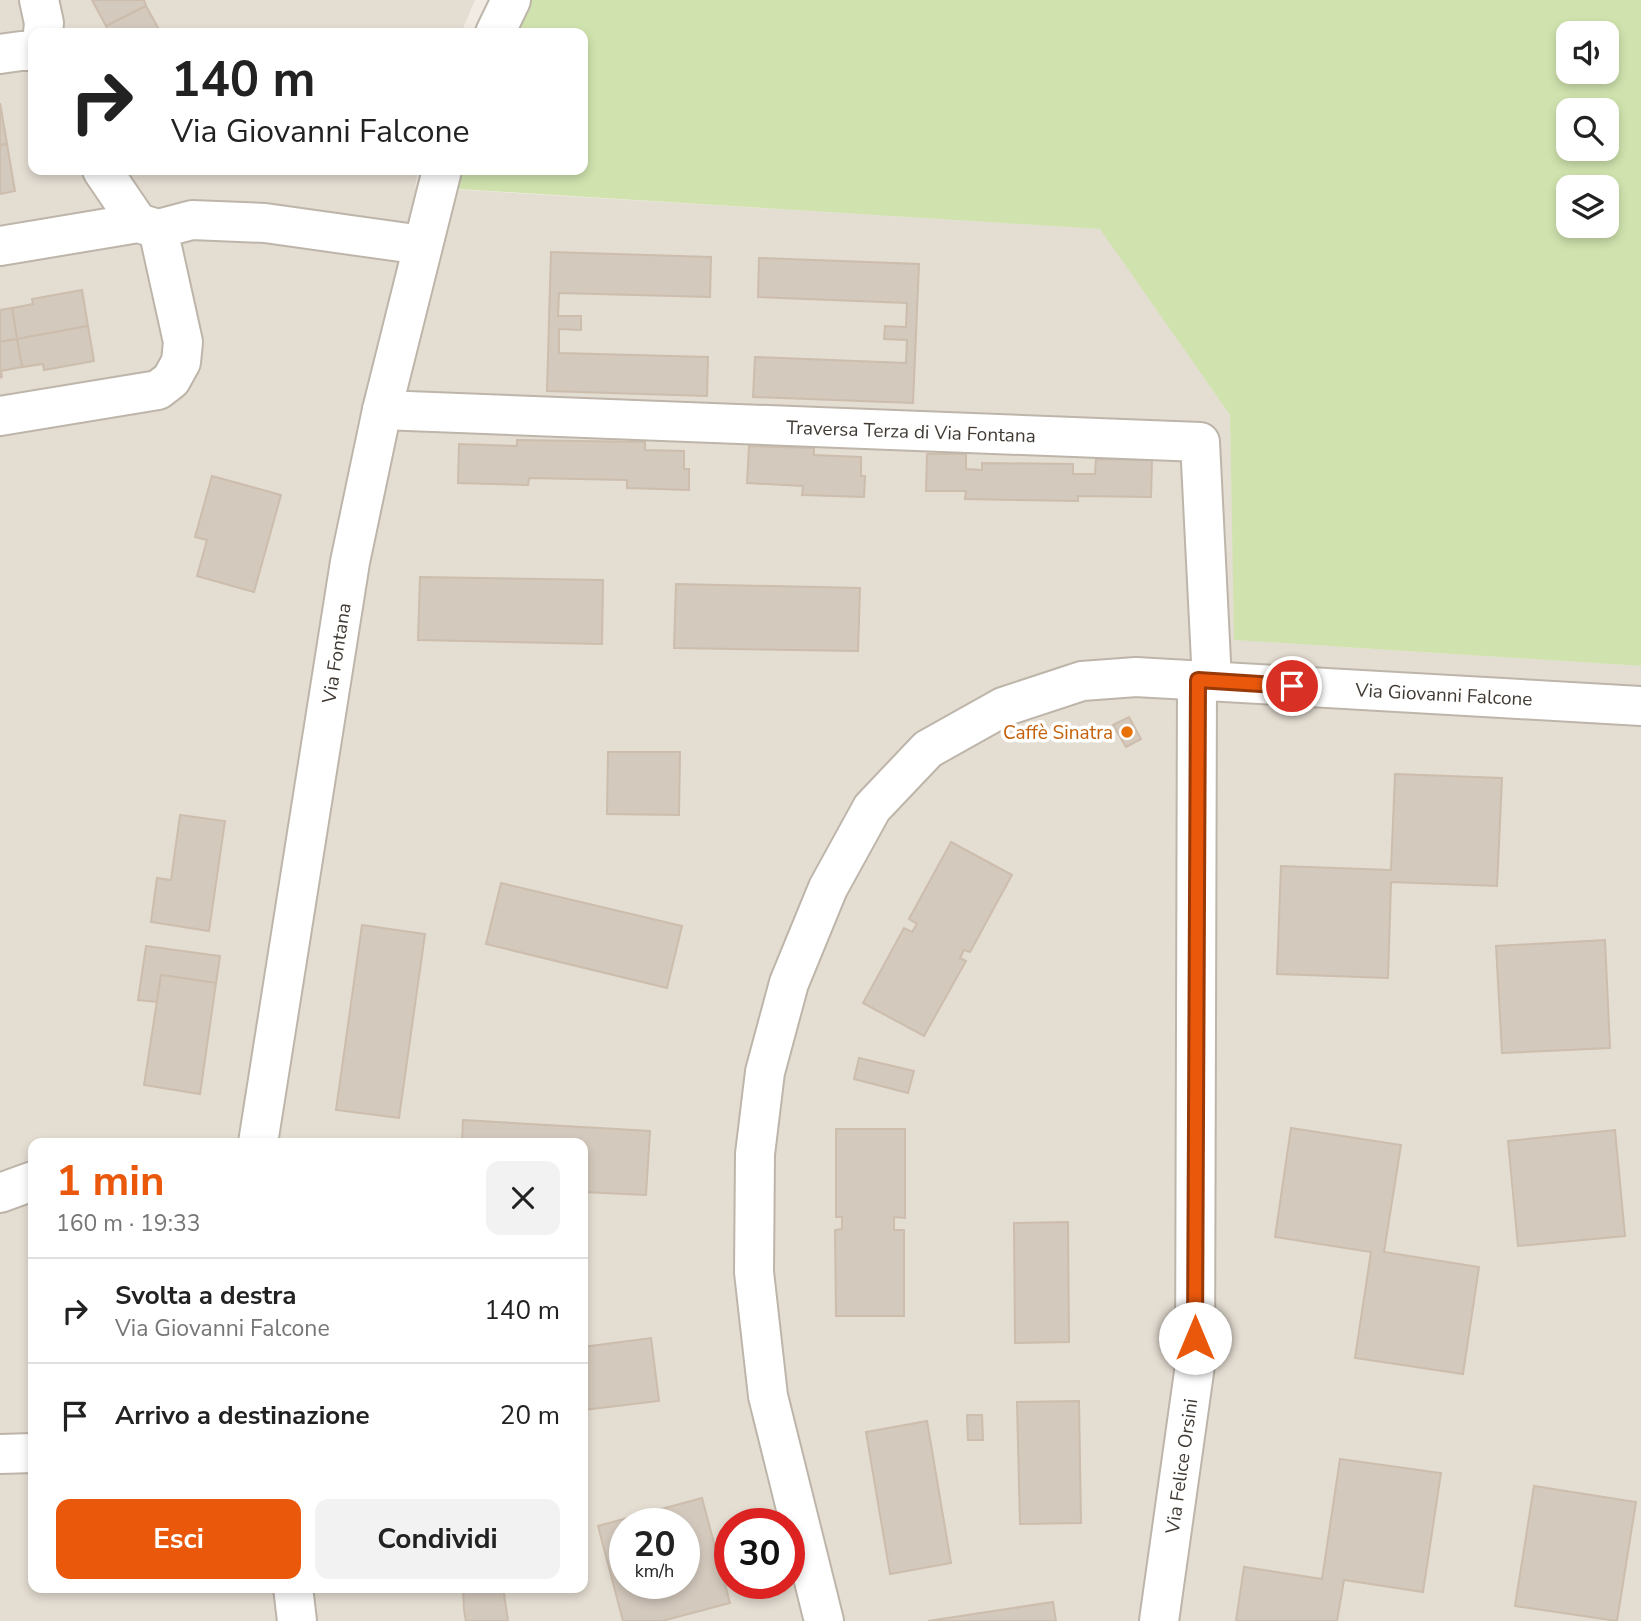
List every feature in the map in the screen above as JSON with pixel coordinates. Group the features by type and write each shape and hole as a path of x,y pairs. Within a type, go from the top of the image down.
{"street":[{"path":"39,0 44,28"},
{"path":"497,28 511,0"},
{"path":"0,54 28,51"},
{"path":"0,416 158,390 171,380 181,362 183,342 148,226 106,175"},
{"name":"Via Fontana","path":"259,1138 350,562 382,410 441,175"},
{"path":"0,246 192,220 265,223 422,245"},
{"name":"Traversa Terza di Via Fontana","path":"382,410 1200,442 1205,681"},
{"name":"Via Giovanni Falcone","path":"824,1621 768,1396 754,1272 755,1154 765,1072 789,983 828,888 872,808 928,749 1003,708 1082,681 1136,677 1641,706"},
{"name":"Via Felice Orsini","path":"1159,1621 1195,1365 1205,681"},
{"path":"0,1193 28,1183"},
{"path":"0,1454 28,1453"},
{"path":"294,1593 297,1621"}],"shaded area":[{"path":"0,0 475,0 463,28 28,28 28,175 417,175 415,187 1101,229 1230,415 1235,640 1641,666 1641,1621 0,1621"}],"green space":[{"path":"532,0 1641,0 1641,666 1234,640 1230,415 1100,229 458,189 462,175 588,175 588,28 519,28"}],"building":[{"path":"92,0 144,0 146,6 106,26"},
{"path":"146,6 158,28 107,28 106,26"},
{"path":"0,103 7,144 0,145"},
{"path":"7,144 15,191 0,194 0,145"},
{"path":"551,252 711,257 710,297 559,293 558,316 581,316 581,330 559,329 559,353 708,357 707,396 547,391"},
{"path":"759,258 919,264 913,403 753,397 755,357 906,363 907,340 884,339 885,326 906,327 907,303 758,297"},
{"path":"82,290 88,326 17,339 12,308 33,304 32,299"},
{"path":"12,308 17,339 0,342 0,310"},
{"path":"88,326 94,361 44,370 43,364 22,367 17,339"},
{"path":"17,339 22,367 1,371 0,378 0,342"},
{"path":"517,440 645,442 645,450 684,451 684,469 689,469 689,490 627,488 627,480 529,478 528,485 458,483 459,444 517,446"},
{"path":"749,446 814,448 814,455 861,457 861,476 865,476 864,497 802,495 803,486 747,483"},
{"path":"927,454 966,454 966,469 982,470 982,463 1073,464 1073,474 1095,474 1096,459 1152,460 1151,497 1078,496 1078,501 965,499 966,491 926,491"},
{"path":"212,476 281,495 254,592 197,576 207,540 195,537"},
{"path":"420,577 603,580 602,644 418,640"},
{"path":"676,584 860,588 858,651 674,648"},
{"name":"Caffè Sinatra","path":"1129,717 1141,739 1126,747 1113,725"},
{"path":"608,752 680,752 679,815 607,814"},
{"path":"1395,774 1502,778 1497,886 1391,882 1388,978 1277,974 1281,866 1391,870"},
{"path":"180,815 225,821 209,931 151,922 157,878 171,880"},
{"path":"951,842 1012,875 970,952 964,950 960,958 966,961 924,1036 863,1003 904,928 912,932 917,924 909,919"},
{"path":"501,883 682,926 667,988 486,944"},
{"path":"362,925 425,934 399,1118 336,1110"},
{"path":"1605,940 1610,1048 1502,1053 1496,946"},
{"path":"146,946 220,956 216,983 161,975 157,1002 138,1000"},
{"path":"161,975 216,983 200,1094 144,1085"},
{"path":"859,1058 914,1071 908,1093 854,1079"},
{"path":"463,1120 650,1131 646,1195 588,1192 588,1138 462,1138"},
{"path":"1291,1128 1401,1145 1384,1252 1479,1267 1463,1374 1355,1358 1371,1252 1275,1237"},
{"path":"836,1129 905,1129 905,1218 894,1217 894,1230 904,1230 904,1316 836,1316 835,1230 842,1229 842,1217 836,1217"},
{"path":"1615,1130 1625,1236 1518,1246 1508,1141"},
{"path":"1068,1222 1069,1342 1015,1343 1014,1223"},
{"path":"651,1338 659,1401 588,1409 588,1346"},
{"path":"1079,1401 1081,1523 1020,1524 1017,1402"},
{"path":"967,1415 982,1415 983,1440 968,1440"},
{"path":"927,1421 951,1563 890,1574 866,1432"},
{"path":"1340,1459 1441,1473 1423,1592 1344,1580 1337,1621 1236,1621 1244,1567 1322,1579"},
{"path":"1534,1486 1636,1502 1617,1621 1515,1606"},
{"path":"702,1498 714,1543 714,1599 729,1599 730,1603 662,1621 623,1621 617,1599 700,1599 700,1508 665,1508"},
{"path":"609,1523 609,1568 598,1526"},
{"path":"463,1593 504,1593 508,1621 466,1621"},
{"path":"1053,1602 1056,1621 928,1621"}],"place":[{"name":"Caffè Sinatra","path":"1127,732"}],"route":[{"path":"1195,1338 1198,680 1292,686"}]}
